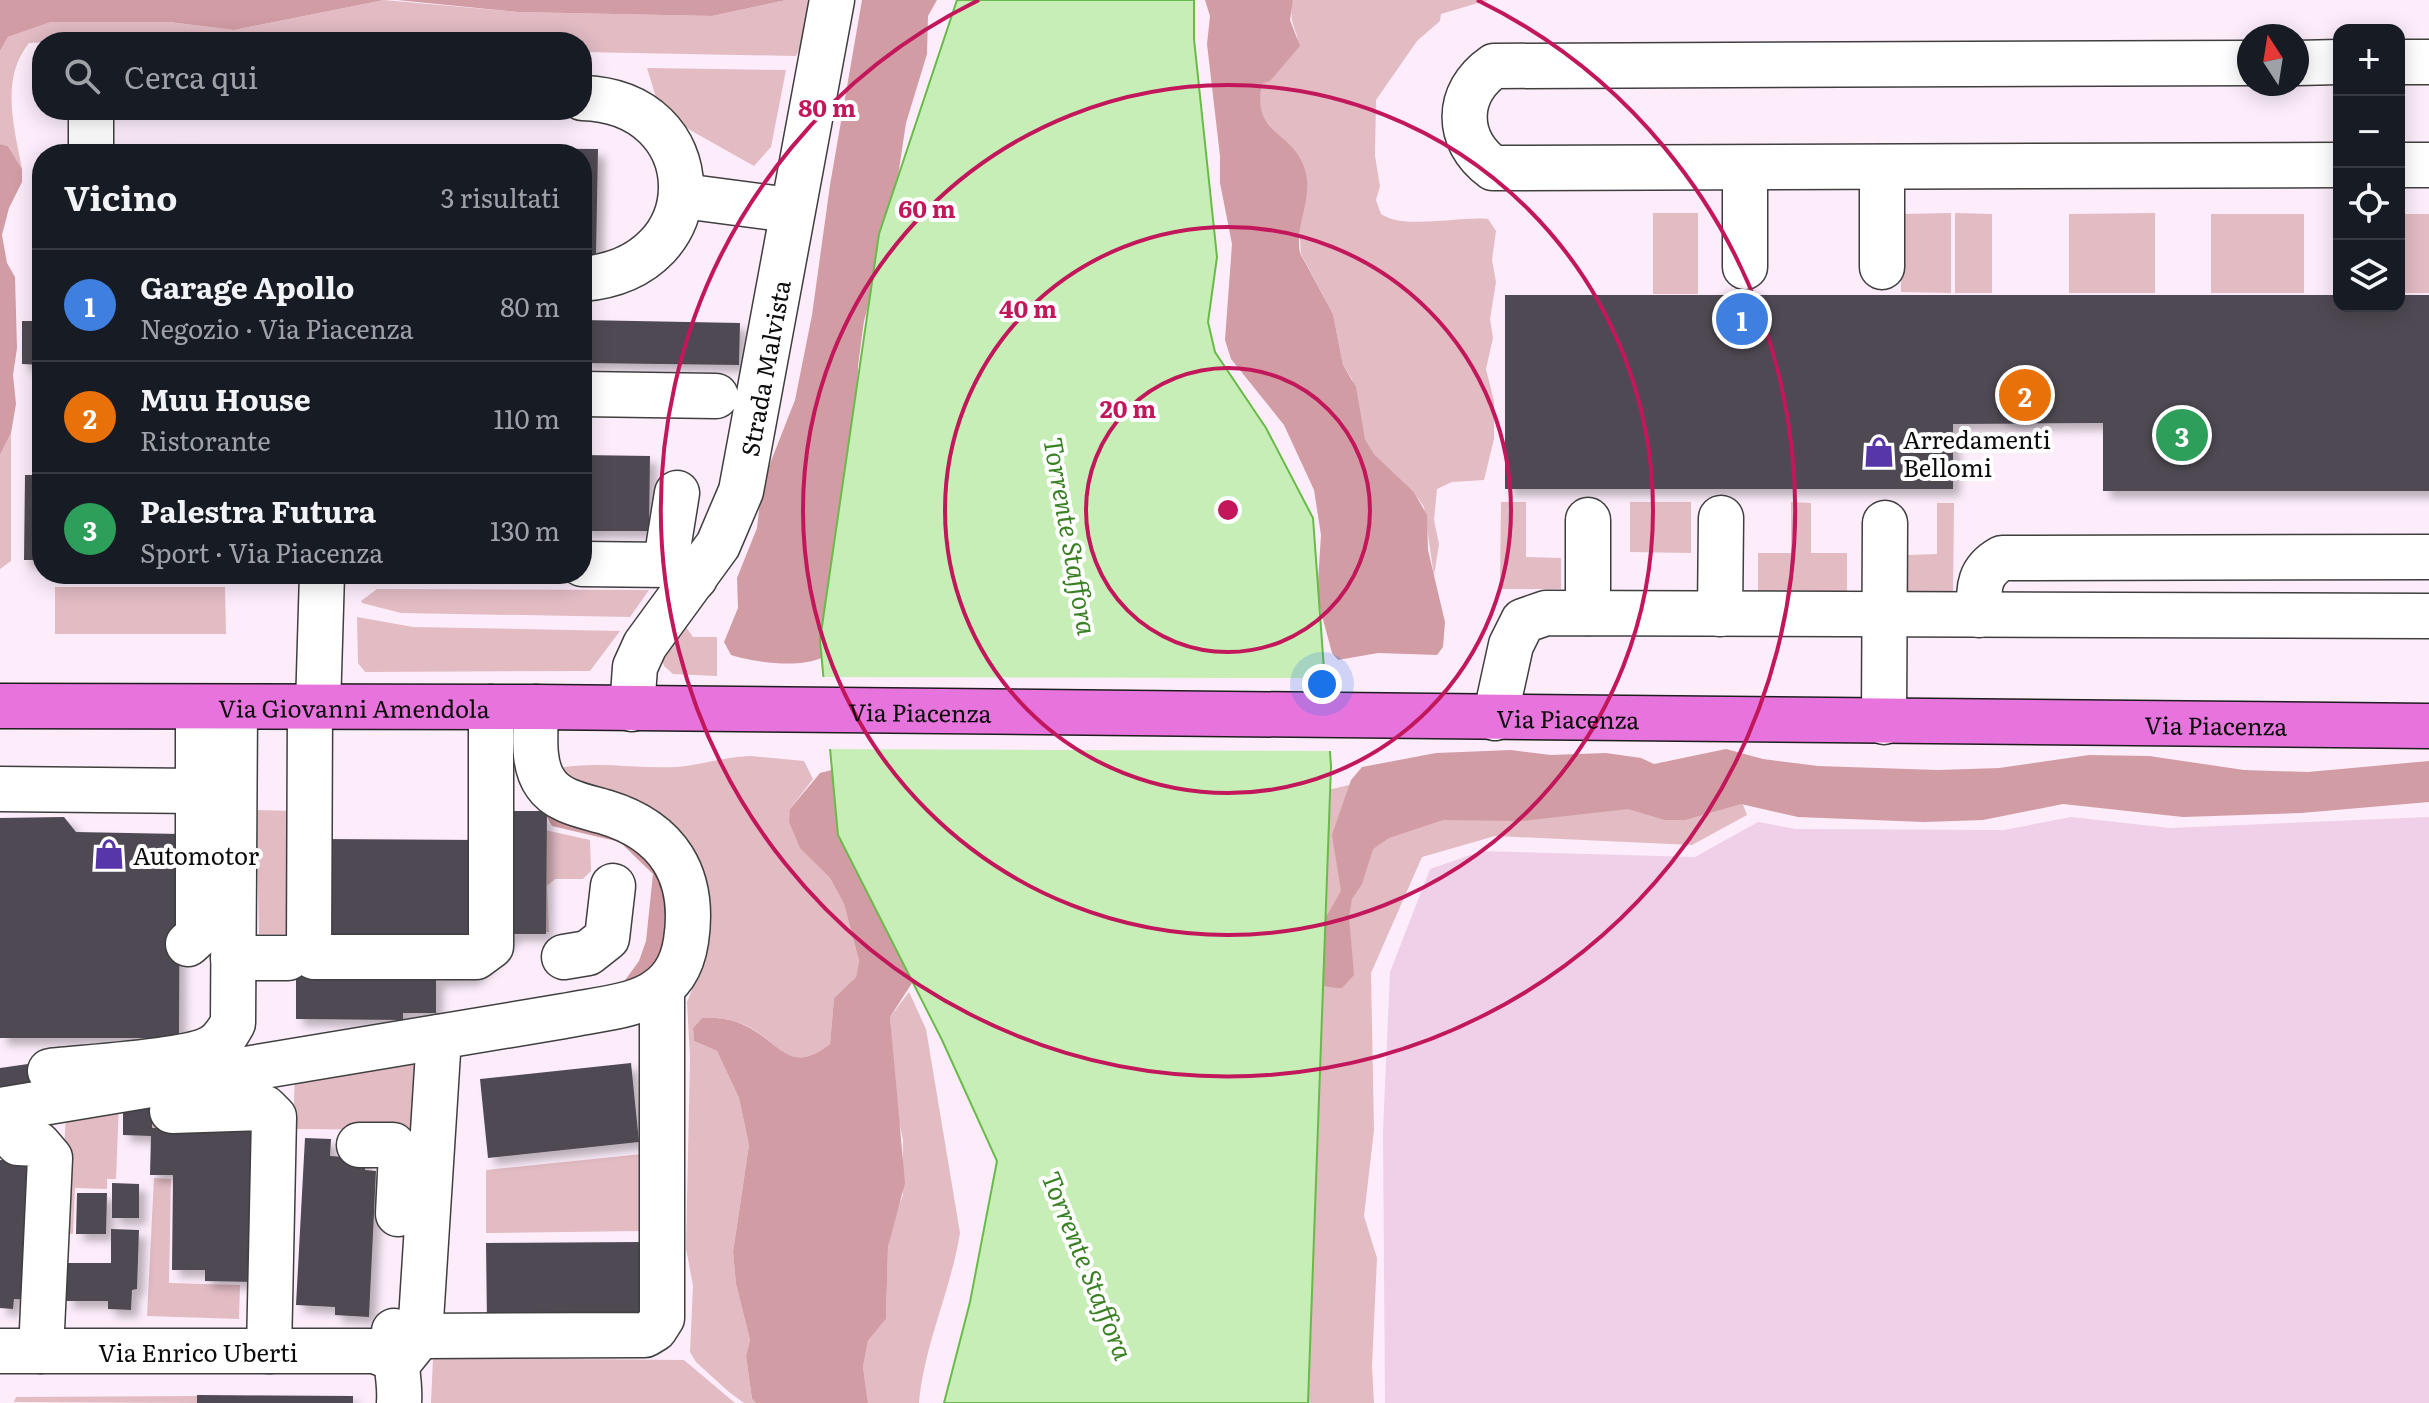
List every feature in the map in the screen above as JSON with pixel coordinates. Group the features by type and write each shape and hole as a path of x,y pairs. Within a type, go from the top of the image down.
{"main road":[{"name":"Via Giovanni Amendola","path":"0,706 706,710"},
{"name":"Via Piacenza","path":"706,710 2429,726"}],"street":[{"name":"Strada Malvista","path":"632,709 635,667 682,571 718,545 741,491 790,210 826,47 832,0"},
{"path":"2309,63 2333,62"},
{"path":"2405,62 2429,62"},
{"path":"2237,63 1494,66 1471,88 1464,106 1465,131 1472,148 1493,168 2333,165"},
{"path":"592,98 608,99 643,113 663,135 676,159 683,196 671,233 640,263 605,277 592,278"},
{"path":"91,120 91,144"},
{"path":"2405,165 2429,165"},
{"path":"1882,167 1882,267"},
{"path":"1745,168 1745,267"},
{"path":"683,196 790,210"},
{"path":"592,394 716,396"},
{"path":"677,493 667,555 682,571"},
{"path":"1720,614 1721,518"},
{"path":"1588,520 1588,613"},
{"path":"1884,722 1885,523"},
{"path":"1979,615 1980,579 1989,565 2002,558 2429,557"},
{"path":"592,565 682,571"},
{"path":"321,584 314,707 309,953 314,957 476,957 491,946 491,707"},
{"path":"1495,718 1511,645 1523,621 1546,613 2429,616"},
{"path":"188,944 198,935 198,791 217,707"},
{"path":"50,1071 188,1055 212,1048 225,1037 233,1023 233,958 217,707"},
{"path":"9,1127 290,1061 644,1000 662,991 684,958 687,936 684,885 675,857 642,827 560,797 547,787 537,766 536,707"},
{"path":"0,789 198,791"},
{"path":"564,957 588,953 607,938 613,886"},
{"path":"233,958 288,958"},
{"name":"Via Enrico Uberti","path":"20,1351 375,1351 402,1365 645,1335 655,1329 662,1318 662,991"},
{"path":"233,1023 290,1061"},
{"path":"402,1365 439,1037"},
{"path":"172,1111 265,1108 274,1117 269,1351"},
{"path":"9,1127 38,1144 50,1158 20,1351"},
{"path":"359,1145 393,1145 401,1153 402,1365"}],"shaded area":[{"path":"0,0 384,0 234,30 169,22 51,22 8,37 0,51"},
{"path":"384,0 518,12 712,16 786,0 815,0 806,13 808,32 796,56 592,52 592,32 32,32 32,43 20,57 12,87 13,120 22,169 8,146 0,144 0,51 8,37 51,22 169,22 234,30"},
{"path":"397,0 786,0 712,16 518,12"},
{"path":"862,0 937,0 928,16 927,54 906,123 892,216 864,321 858,366 854,541 823,657 802,663 751,660 731,655 724,642 738,608 737,578 757,528 762,484 795,400 812,315 830,185"},
{"path":"1205,0 1293,0 1290,20 1300,46 1270,81 1262,84 1262,114 1298,155 1304,167 1307,189 1300,253 1333,314 1343,365 1356,387 1365,439 1374,454 1414,492 1427,515 1428,550 1445,622 1443,647 1437,655 1378,653 1338,660 1332,653 1317,597 1321,535 1314,490 1284,425 1231,359 1225,340 1232,244 1220,183 1220,156 1207,44 1210,16"},
{"path":"1293,0 1488,0 1441,14 1440,21 1417,41 1376,100 1375,156 1380,186 1376,200 1381,214 1391,219 1417,222 1488,219 1496,231 1492,260 1496,282 1490,319 1493,338 1486,369 1494,401 1494,439 1484,480 1452,482 1437,489 1434,520 1439,544 1434,576 1424,507 1414,492 1374,454 1365,439 1352,379 1343,365 1333,314 1301,254 1294,151 1271,130 1260,107 1262,84 1272,77 1296,47 1298,40 1291,12"},
{"path":"647,68 786,70 771,147 754,166 690,130 658,104"},
{"path":"0,144 8,146 22,169 22,182 9,208 2,235 7,263 15,277 17,348 13,375 16,404 11,433 0,455"},
{"path":"1653,213 1698,213 1698,294 1653,294"},
{"path":"1951,213 1951,293 1901,292 1901,214"},
{"path":"1955,213 1992,214 1992,293 1955,293"},
{"path":"2155,213 2155,293 2069,293 2069,214"},
{"path":"2211,214 2304,214 2304,293 2211,293"},
{"path":"2405,214 2429,214 2429,293 2405,293"},
{"path":"11,433 11,561 0,569 0,455"},
{"path":"1501,502 1526,502 1526,557 1561,558 1561,589 1500,589"},
{"path":"1630,502 1691,502 1691,553 1630,552"},
{"path":"1791,502 1811,503 1811,553 1847,553 1847,596 1758,596 1758,553 1791,553"},
{"path":"1937,503 1954,503 1953,594 1907,593 1908,555 1937,554"},
{"path":"55,587 225,587 226,634 55,634"},
{"path":"377,589 649,590 630,617 401,613 362,603"},
{"path":"357,617 413,627 620,631 590,671 365,672 358,663"},
{"path":"679,617 693,637 717,637 717,676 673,674 664,666 661,655"},
{"path":"1726,749 1763,759 1818,766 1938,770 1999,768 2089,755 2149,756 2244,770 2308,772 2429,761 2429,802 2301,813 2183,817 2063,804 1983,820 1924,822 1798,817 1741,804 1685,820 1665,820 1628,809 1521,821 1443,820 1389,838 1373,849 1362,884 1352,899 1349,916 1354,975 1342,988 1334,988 1316,981 1309,972 1303,957 1341,891 1332,835 1351,780 1362,767 1436,753 1511,750 1551,755 1606,753 1641,758 1654,764"},
{"path":"750,756 804,761 813,779 790,809 800,847 830,878 844,904 859,961 856,977 834,998 830,1044 816,1053 795,1057 747,1026 730,1020 702,1018 693,1028 694,1041 717,1051 739,1098 749,1145 733,1252 736,1284 750,1340 746,1356 752,1399 756,1403 744,1403 696,1362 690,1352 693,1286 686,1248 690,1058 687,1002 706,955 706,938 599,803 560,768 588,765 676,767"},
{"path":"866,761 914,980 890,1017 905,1183 888,1247 886,1319 868,1341 863,1367 868,1403 756,1403 752,1399 746,1356 750,1340 736,1284 733,1252 749,1145 739,1098 717,1051 694,1041 693,1028 702,1018 736,1022 795,1057 816,1053 830,1044 834,998 856,977 859,961 844,904 830,878 800,848 789,822 790,809 820,773"},
{"path":"1378,778 1734,781 1747,815 1692,845 1495,836 1422,857 1371,973 1374,1130 1364,1216 1377,1258 1372,1366 1374,1403 1197,1403 1324,791"},
{"path":"256,810 294,811 295,934 259,934"},
{"path":"545,814 579,818 658,858 670,927 652,974 623,983 639,961 646,941 653,874 620,842 552,826"},
{"path":"2071,817 2170,828 2429,817 2429,1403 1385,1403 1383,1130 1390,972 1430,869 1482,851 1695,857 1758,822 1796,829 2004,830"},
{"path":"545,830 590,840 591,871 583,879 555,879 547,886 549,932 503,931"},
{"path":"909,992 926,1029 960,1233 926,1360 919,1403 868,1403 863,1367 868,1341 886,1319 888,1247 893,1220 903,1195 903,1140 897,1113 890,1017"},
{"path":"426,1052 421,1130 293,1129 295,1073"},
{"path":"119,1103 116,1179 107,1179 107,1189 75,1188 73,1234 60,1234 66,1112"},
{"path":"642,1154 644,1231 486,1233 486,1170"},
{"path":"154,1178 171,1179 169,1283 240,1285 239,1319 147,1316"},
{"path":"433,1358 684,1360 735,1403 431,1403"},
{"path":"197,1396 197,1403 14,1402 16,1397"}],"water":[{"name":"Torrente Staffora","path":"957,0 1194,0 1194,39 1217,257 1208,322 1215,352 1266,428 1313,518 1331,766 1308,1403 944,1403 970,1302 997,1161 942,1040 838,835 820,640 879,234"}],"pier":[{"path":"819,677 1328,678 1334,751 826,749"}],"building":[{"path":"592,149 598,149 596,256 592,256"},
{"path":"1505,295 2333,295 2333,312 2405,312 2405,295 2429,295 2429,491 2103,491 2103,423 1953,424 1953,489 1505,489"},
{"path":"592,320 740,323 739,365 592,363"},
{"path":"22,321 32,321 32,364 22,364"},
{"path":"592,455 650,456 649,531 592,531"},
{"path":"25,475 32,475 32,560 24,560"},
{"path":"480,811 547,811 546,934 513,934 473,978 436,980 436,1013 403,1013 403,1020 296,1019 296,931 321,839 480,840"},
{"path":"64,817 76,832 180,834 179,1038 0,1038 0,818"},
{"path":"35,1063 40,1090 0,1096 0,1068"},
{"path":"631,1063 639,1142 488,1158 480,1079"},
{"path":"153,1099 152,1128 258,1129 256,1282 205,1281 205,1270 172,1270 173,1175 150,1175 151,1136 123,1135 123,1105"},
{"path":"305,1138 331,1139 330,1156 366,1158 365,1170 376,1171 369,1317 335,1315 335,1307 296,1305"},
{"path":"0,1160 31,1161 33,1300 14,1299 13,1309 0,1308"},
{"path":"112,1183 139,1184 139,1218 112,1218"},
{"path":"77,1193 107,1193 106,1234 76,1234"},
{"path":"111,1229 139,1230 137,1289 132,1290 131,1310 108,1309 108,1301 66,1301 66,1263 111,1263"},
{"path":"641,1242 641,1322 487,1322 486,1243"},
{"path":"197,1395 353,1396 353,1403 197,1403"}],"place":[{"name":"Garage Apollo","path":"1742,319"},
{"name":"Muu House","path":"2025,395"},
{"name":"Palestra Futura","path":"2182,435"},
{"name":"Arredamenti Bellomi","path":"1879,452"},
{"name":"Automotor","path":"109,854"}]}
